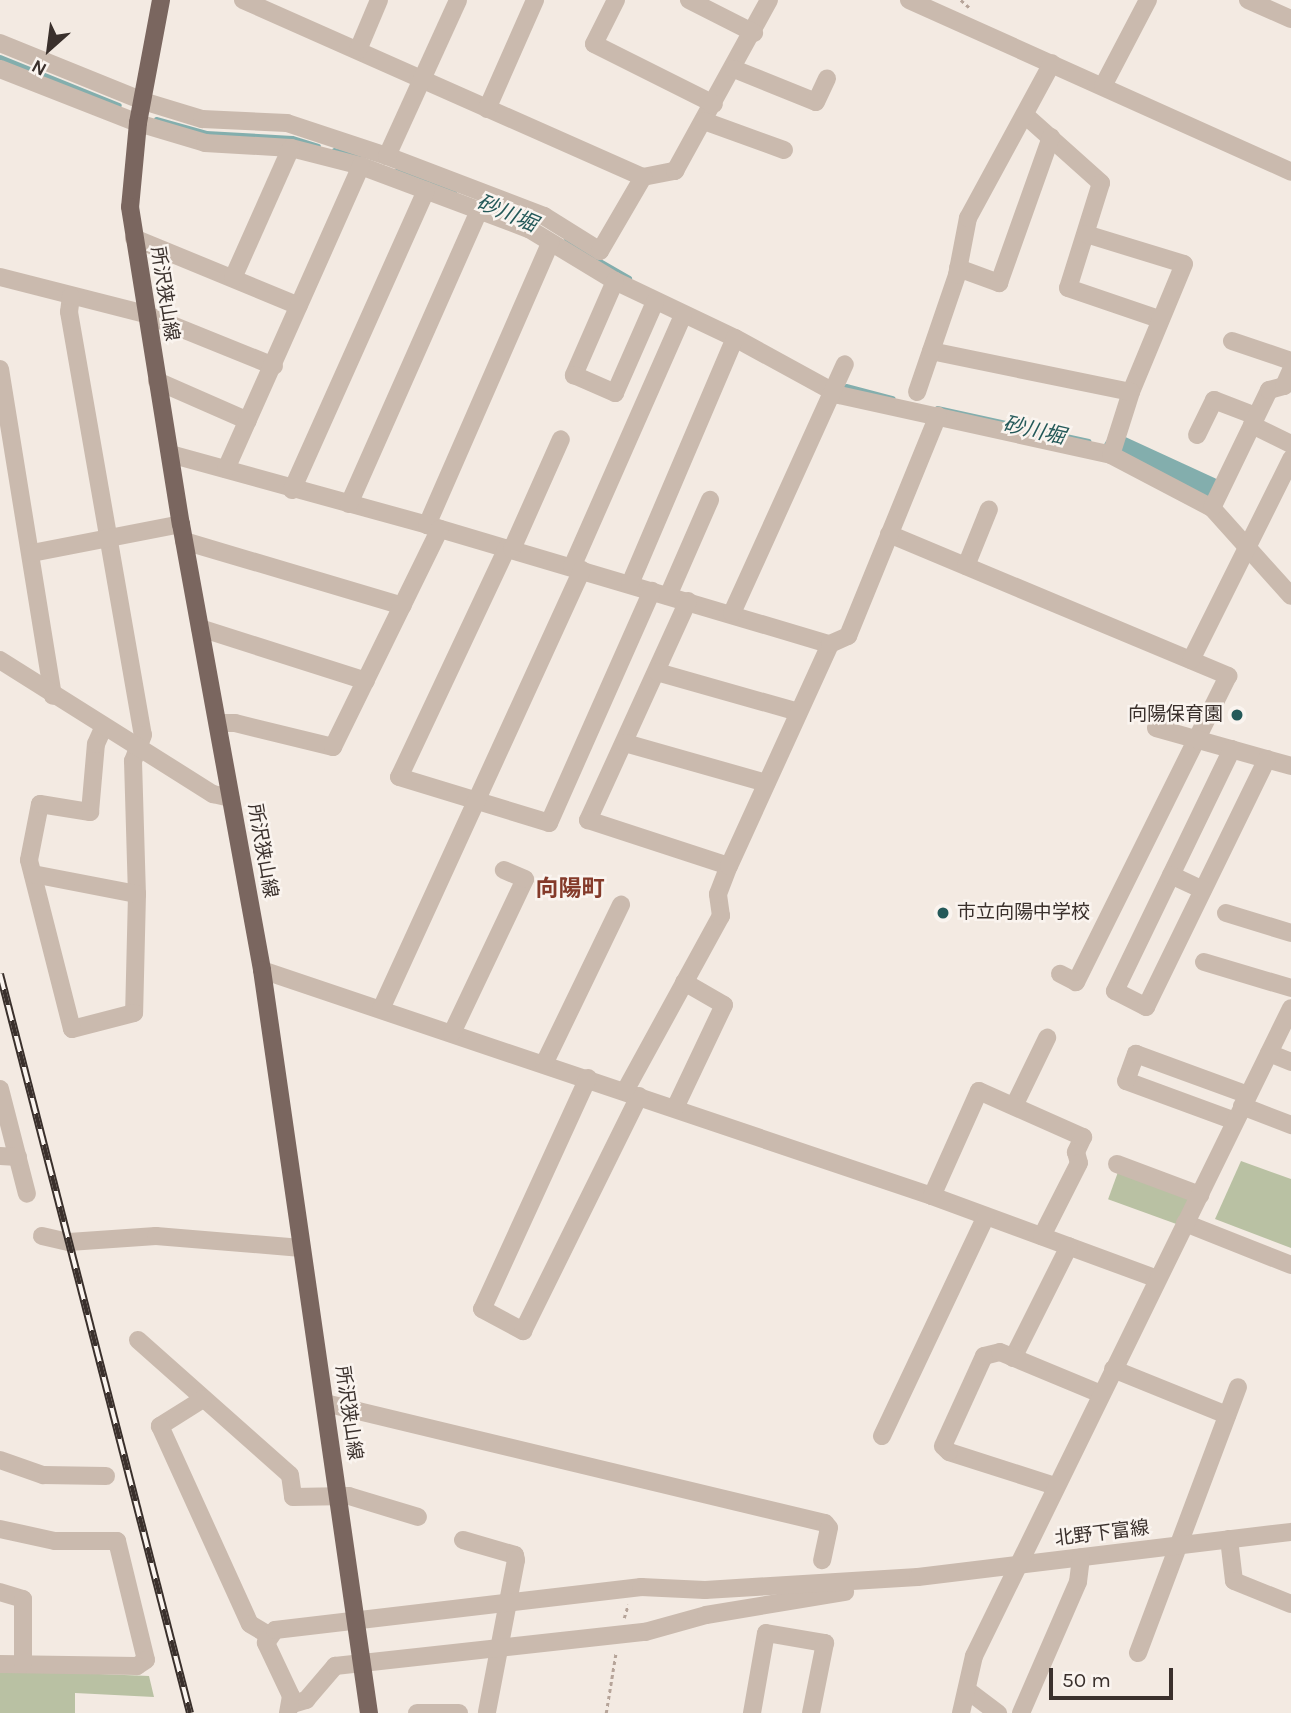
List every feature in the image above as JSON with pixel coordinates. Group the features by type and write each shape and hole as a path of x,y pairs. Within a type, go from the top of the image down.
{"main road":[{"name":"所沢狭山線","path":"161,0 138,123 130,183 134,237 183,532 262,970 369,1713"}],"street":[{"path":"358,50 379,0"},
{"path":"387,156 458,0"},
{"path":"487,109 536,0"},
{"path":"616,0 594,44 714,104"},
{"path":"689,0 754,33"},
{"path":"252,2 643,177 675,172 754,33 769,0"},
{"path":"909,0 1291,172"},
{"path":"1103,86 1148,0"},
{"path":"1248,0 1291,19"},
{"path":"0,43 143,102 202,119 287,123 387,156 544,216 600,251 643,177"},
{"path":"917,392 958,268 968,218 1052,63"},
{"path":"0,69 138,123 205,143 291,148 361,166 529,229 615,281 735,338 831,391 1111,455 1212,508 1291,596"},
{"path":"734,69 816,102 827,78"},
{"path":"1025,115 1101,183 1068,288 1160,319"},
{"path":"704,121 784,150"},
{"path":"958,268 999,283 1051,137"},
{"path":"233,278 291,148"},
{"path":"226,469 361,166"},
{"path":"292,490 426,191"},
{"path":"349,505 479,211"},
{"path":"1086,234 1184,264 1131,392 1111,455"},
{"path":"134,237 299,306"},
{"path":"573,257 582,240"},
{"path":"218,723 235,723 330,748 402,607 550,243"},
{"path":"0,277 145,314 274,366"},
{"path":"615,281 574,375 615,393 655,302"},
{"path":"71,296 69,312 143,735 133,761 137,894 134,1013 72,1029 29,860 40,804 90,812 96,744 103,728"},
{"path":"381,1009 476,801 577,569 683,315"},
{"path":"630,584 735,338"},
{"path":"1232,341 1291,361"},
{"path":"931,351 1131,392"},
{"path":"732,613 845,364"},
{"path":"0,369 32,553 53,696"},
{"path":"1212,508 1269,390 1284,386 1291,370"},
{"path":"157,381 248,421"},
{"path":"1197,435 1214,400 1254,420 1291,444"},
{"path":"588,1078 482,1309 523,1331 684,982 721,916 718,894 798,712 830,645 848,636 938,416"},
{"path":"561,439 399,777 549,822 661,593 710,500"},
{"path":"170,454 732,613 830,645"},
{"path":"1191,660 1291,459"},
{"path":"966,566 989,509"},
{"path":"32,553 109,538 183,532 402,607"},
{"path":"889,534 1228,676 1076,982 1060,974"},
{"path":"688,601 588,820 729,866"},
{"path":"200,628 366,681"},
{"path":"0,660 103,728 214,794 231,798"},
{"path":"657,672 798,712"},
{"path":"1156,728 1291,766"},
{"path":"625,743 766,783"},
{"path":"1232,750 1115,991 1146,1007 1267,760"},
{"path":"452,1033 525,879 504,870"},
{"path":"33,874 137,894"},
{"path":"1171,875 1203,890"},
{"path":"544,1064 621,905"},
{"path":"1226,913 1291,933"},
{"path":"1204,962 1291,988"},
{"path":"262,970 932,1196 1157,1279"},
{"path":"674,1108 724,1005 684,982"},
{"path":"961,1713 974,1656 1291,1008"},
{"path":"1014,1106 1047,1038"},
{"path":"1269,1053 1291,1062"},
{"path":"1242,1107 1126,1081 1136,1054 1242,1107 1291,1125"},
{"path":"0,1089 9,1156 27,1195"},
{"path":"932,1196 979,1091 1083,1137 1076,1152 1079,1163 1042,1236"},
{"path":"1117,1164 1200,1195"},
{"path":"882,1436 986,1216"},
{"path":"1185,1223 1291,1265"},
{"path":"42,1236 84,1241 156,1236 302,1248"},
{"path":"1013,1358 1069,1246"},
{"path":"138,1340 290,1475 292,1497 338,1496 418,1517"},
{"path":"1055,1486 949,1452 943,1446 984,1356 993,1351 1101,1394"},
{"path":"1113,1369 1227,1415"},
{"path":"1138,1653 1238,1387"},
{"path":"203,1399 160,1426 250,1624 268,1635"},
{"path":"325,1403 825,1523 829,1528 822,1560"},
{"path":"0,1460 43,1475 106,1476"},
{"path":"0,1529 55,1541 117,1541 145,1655 145,1663 137,1666 0,1664"},
{"name":"北野下富線","path":"918,1577 1291,1532"},
{"path":"1229,1539 1234,1581 1291,1604"},
{"path":"463,1540 514,1555 488,1712"},
{"path":"1021,1713 1078,1582 1081,1557"},
{"path":"918,1577 711,1614 645,1632 335,1666 306,1700 291,1708 267,1647 268,1635 275,1630 641,1587 705,1590 918,1577"},
{"path":"0,1592 23,1599 23,1664"},
{"path":"752,1713 766,1633 825,1643 811,1713"},
{"path":"967,1690 998,1713"},
{"path":"417,1713 459,1713"}],"green space":[{"path":"1241,1161 1291,1179 1291,1248 1215,1219"},
{"path":"1118,1172 1190,1198 1180,1226 1108,1199"},
{"path":"0,1670 149,1676 154,1697 75,1693 75,1713 0,1713"}],"waterway":[{"name":"砂川堀","path":"0,57 119,105"},
{"name":"砂川堀","path":"156,119 206,133 292,138 318,146"},
{"name":"砂川堀","path":"334,150 362,158"},
{"name":"砂川堀","path":"397,170 454,191"},
{"name":"砂川堀","path":"489,204 509,212"},
{"name":"砂川堀","path":"565,241 629,278"},
{"name":"砂川堀","path":"846,386 892,398"},
{"name":"砂川堀","path":"937,408 1088,441"},
{"name":"砂川堀","path":"1118,450 1209,492"}],"railway":[{"path":"0,974 190,1713"}],"place":[{"name":"向陽保育園","path":"1237,715"},
{"name":"市立向陽中学校","path":"943,913"}],"district":[{"name":"向陽町","path":"570,889"}]}
